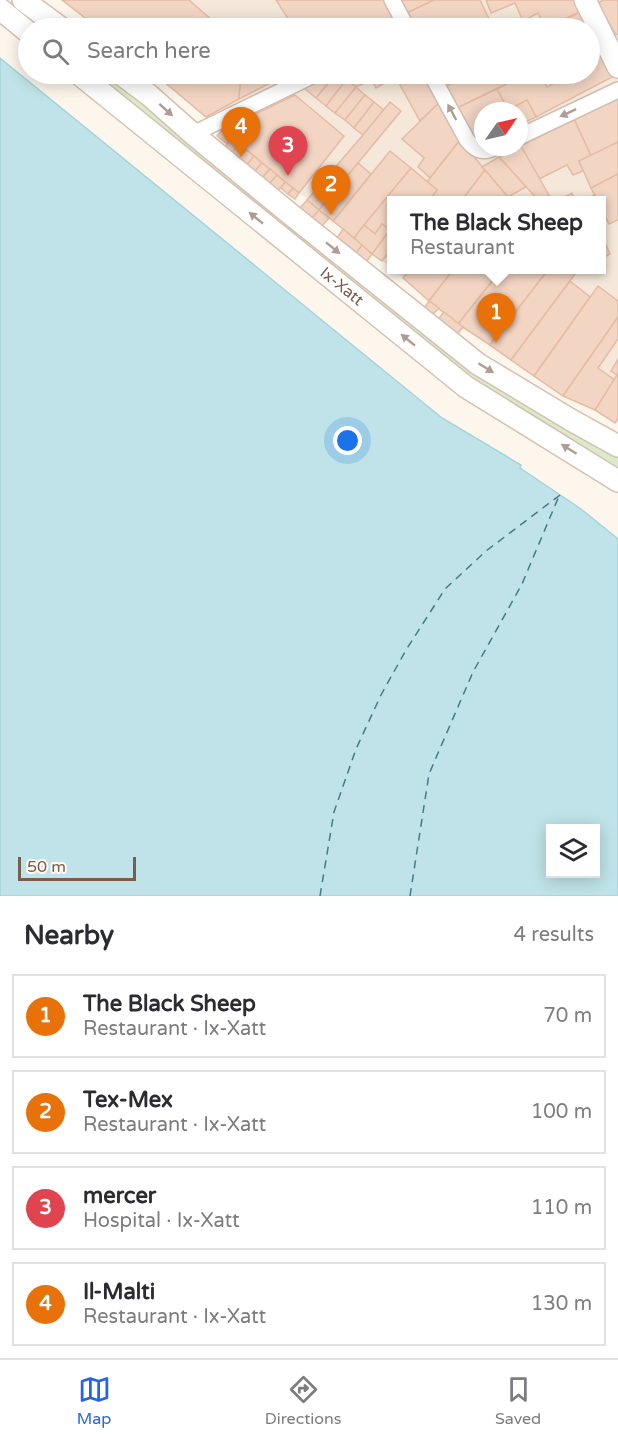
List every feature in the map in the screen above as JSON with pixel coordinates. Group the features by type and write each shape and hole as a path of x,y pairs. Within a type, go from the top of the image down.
{"main road":[{"path":"23,0 47,18"},
{"path":"585,0 594,18"},
{"path":"0,9 18,24"},
{"path":"600,30 618,67"},
{"name":"Ix-Xatt","path":"91,84 466,387 618,481"},
{"name":"Ix-Xatt","path":"134,84 289,213 478,364 618,446"}],"street":[{"path":"392,0 402,18"},
{"path":"193,134 296,84"},
{"path":"436,84 474,149"},
{"path":"528,133 618,90"}],"shaded area":[{"path":"62,0 618,0 618,424 595,410 563,396 458,324 398,274 606,274 606,196 387,196 387,265 167,84 600,84 600,18 85,18"}],"green space":[{"path":"109,84 117,84 278,216 276,220"},
{"path":"289,226 485,380 618,456 618,467 482,384 456,365 287,228"}],"water":[{"path":"0,58 18,73 18,84 32,84 442,418 521,465 520,468 581,509 618,539 618,896 0,896"}],"building":[{"path":"62,0 189,0 210,18 85,18"},
{"path":"276,0 385,0 395,18 288,18"},
{"path":"400,0 434,0 407,13"},
{"path":"434,0 480,0 489,18 410,18 407,13"},
{"path":"486,0 578,0 584,10 567,18 540,18 538,13 529,18 522,18 515,3 491,13"},
{"path":"604,0 618,0 618,34 616,35 597,3"},
{"path":"584,10 588,18 568,18"},
{"path":"600,42 616,75 600,83"},
{"path":"167,84 240,84 239,99 206,117"},
{"path":"240,84 268,84 239,99"},
{"path":"311,84 328,84 316,98 304,88"},
{"path":"328,84 343,84 326,106 316,98"},
{"path":"343,84 352,84 356,87 335,113 326,106"},
{"path":"400,84 430,84 440,102 420,121"},
{"path":"451,84 506,84 457,108 445,87"},
{"path":"506,84 545,84 547,87 553,84 599,84 536,117 527,100 504,102 497,89"},
{"path":"356,87 365,95 345,120 335,113"},
{"path":"497,89 504,102 474,102 474,135 457,108"},
{"path":"295,95 344,136 299,193 222,130"},
{"path":"365,95 374,102 354,128 345,120"},
{"path":"618,98 618,142 591,156 574,119"},
{"path":"527,100 536,117 528,121 528,102 523,102"},
{"path":"374,102 384,110 363,135 354,128"},
{"path":"390,102 401,111 319,210 307,200"},
{"path":"440,102 460,140 430,178 418,167 424,158 402,139"},
{"path":"574,119 591,156 579,161 583,171 573,175 567,165 539,179 526,156 528,142"},
{"path":"222,130 232,138 227,144 217,136"},
{"path":"232,138 239,144 231,154 224,148"},
{"path":"460,140 485,170 465,196 433,196 437,190 427,182"},
{"path":"618,142 618,174 591,188 579,161"},
{"path":"239,144 246,150 238,159 231,154"},
{"path":"246,150 254,156 246,166 238,159"},
{"path":"390,151 411,168 354,238 333,221"},
{"path":"254,156 262,163 254,172 246,166"},
{"path":"527,156 549,196 534,196 499,157"},
{"path":"499,157 526,187 507,196 482,167"},
{"path":"262,163 270,169 262,178 254,172"},
{"path":"358,163 371,174 333,221 319,210"},
{"path":"411,168 437,190 433,196 388,196"},
{"path":"270,169 277,175 269,184 262,178"},
{"path":"485,170 507,196 465,196"},
{"path":"618,174 618,220 609,224 606,218 606,196 595,196 591,188"},
{"path":"277,175 285,182 278,191 269,184"},
{"path":"285,182 293,188 288,194 281,188"},
{"path":"293,188 299,193 295,199 288,194"},
{"path":"387,197 387,228 382,224 375,234 364,225"},
{"path":"307,200 319,210 312,218 299,209"},
{"path":"319,210 329,218 322,226 312,218"},
{"path":"382,224 387,228 387,234 372,254 354,238 364,225 375,234"},
{"path":"343,229 362,245 354,256 335,241"},
{"path":"387,234 387,255 382,261 372,254"},
{"path":"362,245 372,254 364,265 354,256"},
{"path":"406,274 450,274 429,301 403,278"},
{"path":"450,274 498,274 458,324 429,301"},
{"path":"498,274 545,274 490,345 458,324"},
{"path":"545,274 575,274 511,360 490,345"},
{"path":"570,281 590,297 534,376 511,360"},
{"path":"598,286 618,301 618,317 563,396 534,376"},
{"path":"429,301 439,308 431,316 423,310"},
{"path":"444,312 463,327 455,337 436,322"},
{"path":"618,317 618,339 598,368 615,380 595,410 563,396"},
{"path":"618,359 618,418 615,423 595,410 617,375 611,371"}],"ferry route":[{"path":"320,896 334,812 356,749 381,695 406,650 445,589 486,551 560,495"},
{"path":"410,896 429,774 473,672 522,584 559,496"}],"place":[{"name":"Il-Malti","path":"241,157"},
{"name":"mercer","path":"288,176"},
{"name":"Tex-Mex","path":"331,215"},
{"name":"The Black Sheep","path":"496,343"}]}
